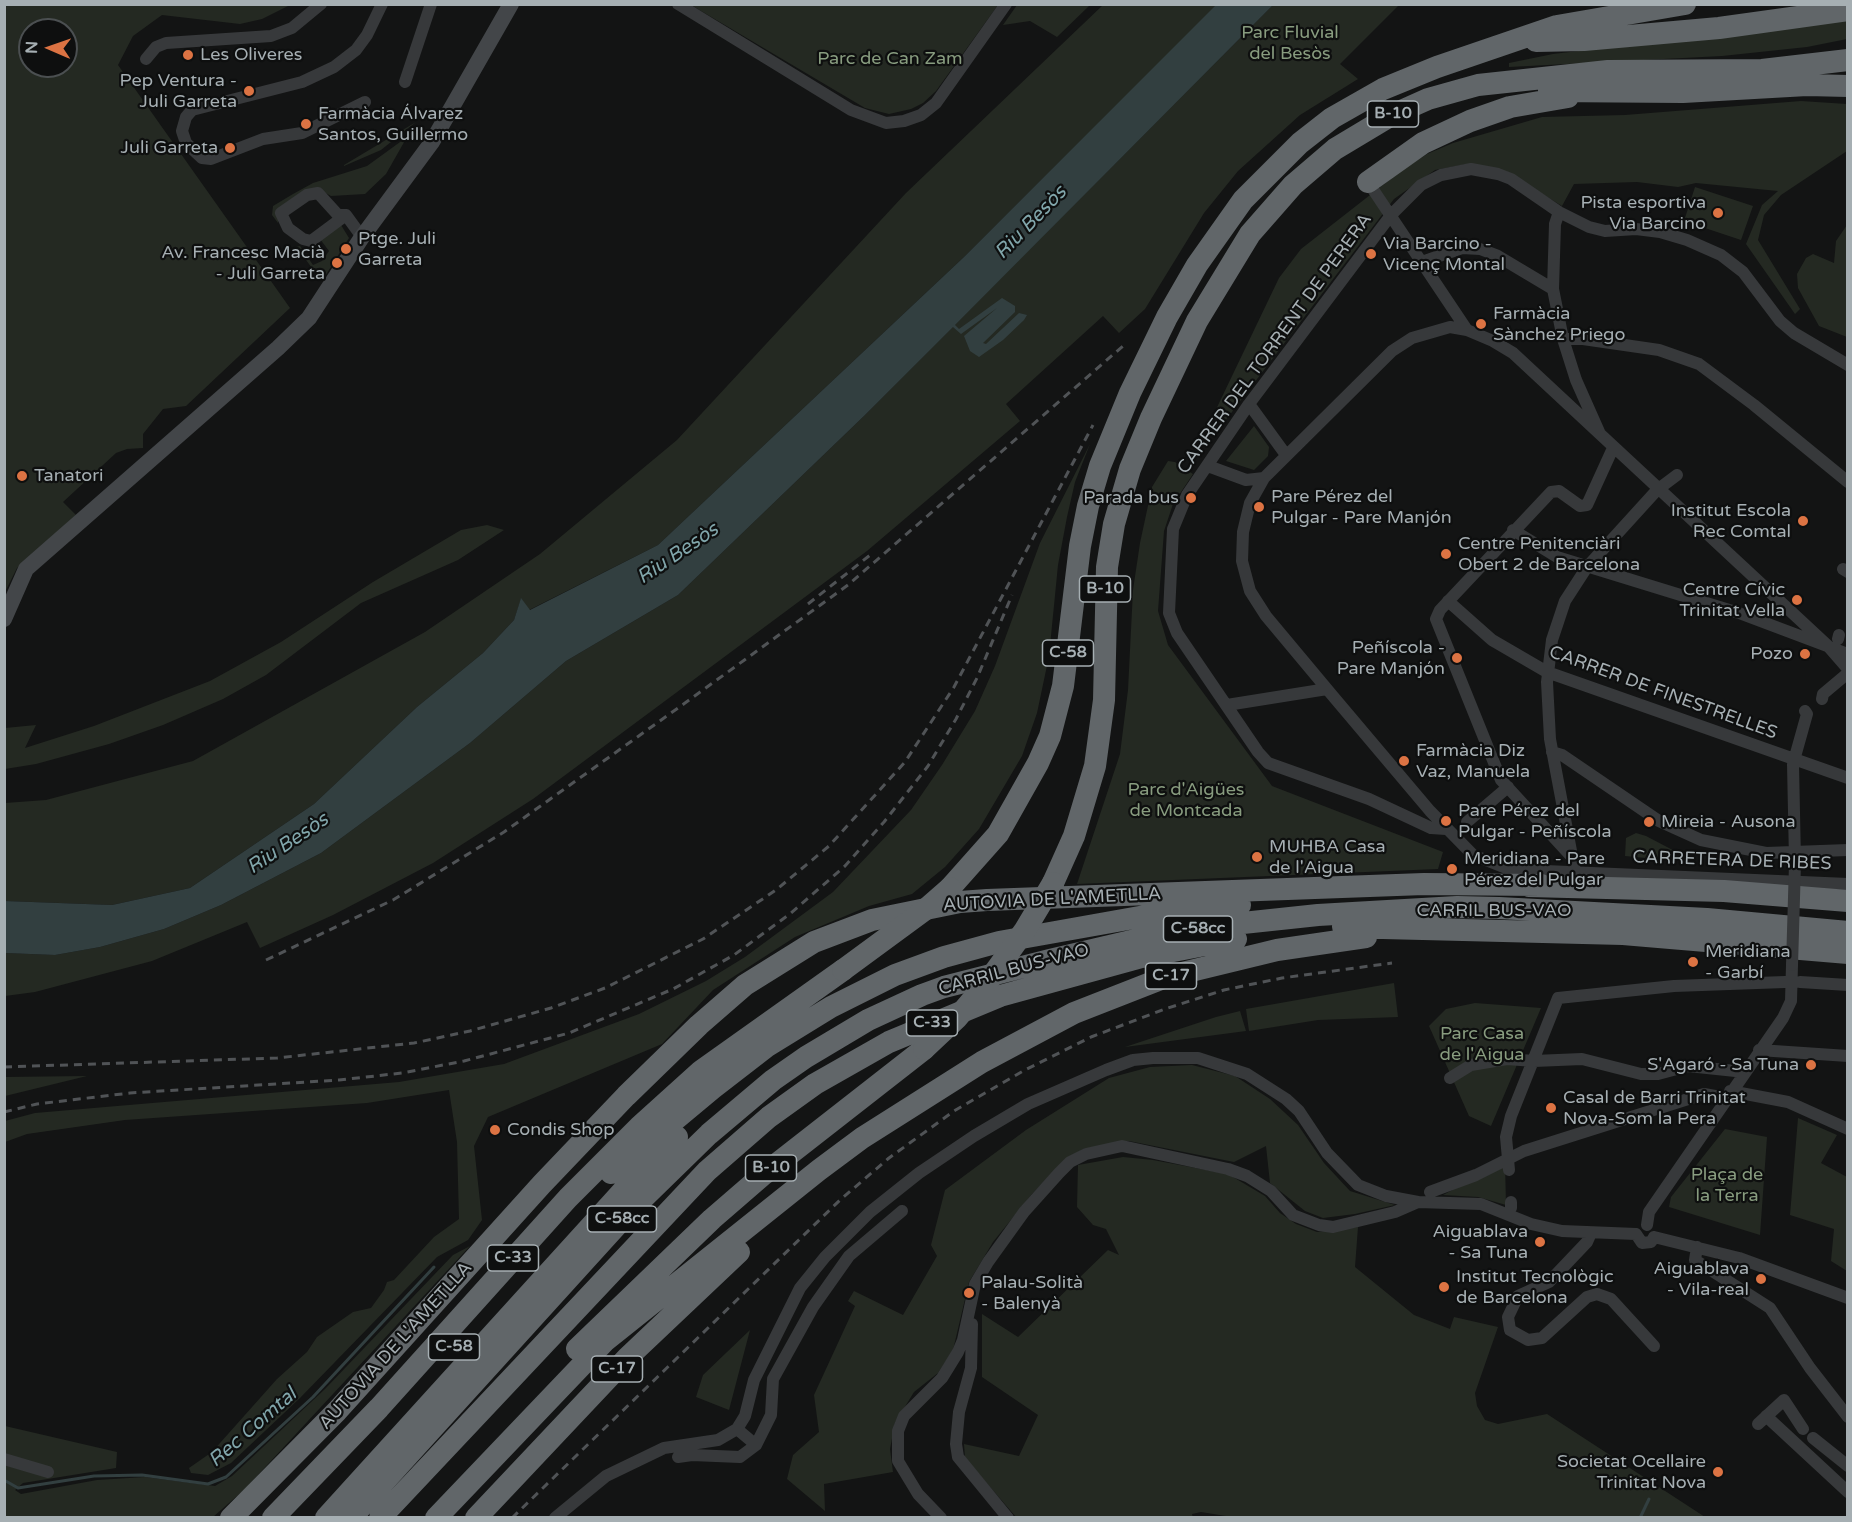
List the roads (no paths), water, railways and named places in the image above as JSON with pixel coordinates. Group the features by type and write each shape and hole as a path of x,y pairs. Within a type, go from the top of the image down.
{"highway":[{"path":"1492,50 1557,26 1685,4"},
{"path":"1536,41 1581,29 1719,16 1782,4"},
{"path":"1536,41 1584,40 1710,29 1848,10"},
{"name":"C-58","path":"294,1518 369,1440 611,1173 666,1118 774,1021 917,916 950,888 998,834 1028,787 1050,736 1063,686 1080,546 1094,486 1135,383 1197,265 1250,192 1285,156 1316,130 1383,89 1437,67 1492,50 1536,41"},
{"name":"B-10","path":"627,1300 764,1174 924,1048 957,1018 989,980 1030,923 1053,883 1074,836 1090,789 1104,700 1106,578 1112,535 1121,502 1150,418 1197,321 1233,262 1272,207 1317,163 1367,128 1428,99 1478,84 1519,78 1608,71 1719,69 1848,46"},
{"path":"1719,69 1762,70 1848,60"},
{"path":"1233,262 1272,228 1334,167 1372,141 1412,120 1460,104 1500,95 1553,90 1710,91 1807,85 1848,86"},
{"path":"1368,182 1423,143 1493,112 1543,100 1639,90"},
{"name":"AUTOVIA DE L'AMETLLA","path":"231,1518 338,1411 584,1139 676,1046 745,986 797,952 853,926 919,909 960,902 1070,895 1416,884 1541,885"},
{"path":"611,1173 737,1068 831,1007 896,975 944,957 1047,933 1176,912 1288,901 1453,894 1541,885 1724,891 1848,899"},
{"path":"1453,894 1634,901 1848,918"},
{"path":"944,987 1035,955 1100,937 1288,901"},
{"name":"CARRIL BUS-VAO","path":"352,1517 626,1215 709,1134 773,1080 831,1041 878,1015 944,987 1144,938 1224,925 1318,915 1457,907 1498,908 1707,919 1848,932"},
{"name":"C-33","path":"380,1518 721,1158 808,1089 871,1051 907,1034 1022,990 1142,957 1250,936 1335,927 1415,930"},
{"path":"1415,930 1496,929 1623,934 1848,953"},
{"name":"C-17","path":"476,1518 627,1358 715,1273 836,1172 948,1084 1044,1028 1091,1006 1157,980 1204,966 1277,950 1415,930"},
{"name":"C-33","path":"326,1518 623,1191 680,1134 739,1082 843,1010 891,986 959,960 1047,933"},
{"name":"C-33","path":"273,1518 365,1423 604,1161 701,1071 774,1021"},
{"path":"621,1081 676,1046"},
{"path":"436,1518 605,1341 819,1170 862,1138 948,1084"},
{"path":"489,1243 494,1212"},
{"path":"352,1517 411,1466 524,1355 596,1291"},
{"path":"605,1341 627,1300"},
{"path":"417,1518 600,1324 627,1300"}],"street":[{"path":"146,59 156,47 166,43 271,36 292,28 321,4"},
{"path":"365,102 302,133 263,139 211,159 202,158 186,143 182,131 186,117 192,110 302,82 334,67 356,50 367,35 382,4"},
{"path":"405,82 431,4"},
{"path":"4,619 26,569 296,332 318,306 362,237 432,142 511,4"},
{"path":"678,4 851,110 886,123 904,121 921,115 936,103 1006,4"},
{"name":"CARRER DEL TORRENT DE PERERA","path":"1446,829 1431,828 1369,799 1268,763 1258,752 1177,633 1170,613 1173,529 1181,506 1250,404 1391,215 1412,193 1431,179 1457,170 1471,169 1511,179 1577,223 1596,230 1660,232 1711,250 1743,272 1780,321 1794,333 1848,365"},
{"path":"1368,182 1467,330"},
{"path":"318,193 338,215 346,215 311,241 303,239 288,228 281,213 308,195 318,193"},
{"path":"1559,212 1555,224 1553,290 1563,339 1576,380 1600,434"},
{"path":"346,215 362,237"},
{"path":"1422,262 1462,248 1480,249 1496,255 1553,290"},
{"path":"1446,829 1266,616 1250,591 1244,574 1242,545 1245,519 1264,478 1392,351 1412,338 1450,327 1467,330 1513,353 1657,490 1837,639 1848,654"},
{"path":"1563,339 1583,339 1659,350 1699,364 1754,405 1847,481"},
{"path":"1553,391 1569,391 1576,380"},
{"path":"1250,404 1286,455"},
{"path":"1570,855 1508,787 1495,768 1436,619 1444,605 1513,530 1555,491 1562,492 1580,506 1587,506 1613,448"},
{"path":"1208,466 1246,480 1264,478"},
{"path":"1575,872 1552,752 1547,672 1560,612 1587,567 1657,490 1677,475"},
{"path":"1513,530 1553,555 1587,567 1738,614 1837,639"},
{"name":"CARRER DE FINESTRELLES","path":"1444,605 1492,640 1547,672 1848,778"},
{"path":"1821,696 1848,671 1837,639"},
{"path":"1227,705 1327,689"},
{"path":"1651,1231 1649,1212 1730,1091 1783,1018 1791,1001 1795,858 1793,760 1806,712"},
{"path":"1552,752 1562,755 1659,821 1686,835 1750,852 1795,858 1848,850"},
{"path":"1467,822 1508,787"},
{"path":"1422,823 1430,811"},
{"name":"CARRETERA DE RIBES","path":"1446,829 1473,855 1514,870 1848,884"},
{"path":"1509,1170 1506,1137 1511,1116 1558,998 1674,986 1792,982 1848,986"},
{"path":"1759,1050 1848,1056"},
{"path":"555,1518 606,1476 664,1448 718,1440 737,1429 745,1416 754,1380 778,1327 800,1288 825,1257 870,1212 919,1173 974,1136 1028,1104 1078,1080 1133,1060 1198,1058 1247,1074 1286,1099 1299,1112 1327,1153 1358,1185 1379,1194 1418,1202 1481,1204 1531,1224 1563,1231 1636,1234 1639,1227 1696,1247 1739,1258 1848,1298"},
{"path":"1450,1078 1471,1065 1507,1059 1534,1061 1582,1059 1641,1074 1658,1074 1688,1066 1745,1072"},
{"path":"1730,1091 1788,1102 1848,1129"},
{"path":"1430,1192 1476,1175 1509,1156 1704,1094 1715,1096"},
{"path":"941,1518 905,1476 898,1461 898,1431 904,1416 942,1377 958,1352 970,1314 975,1284 1024,1212 1065,1168 1086,1154 1122,1146 1228,1169 1247,1176 1271,1191 1293,1215 1319,1225 1333,1227 1395,1212 1418,1202"},
{"path":"678,1457 740,1457 756,1445 771,1415 773,1379 813,1307 849,1256 902,1211"},
{"path":"1591,1233 1587,1242 1550,1282 1518,1296 1510,1308 1510,1330 1528,1340 1542,1338 1587,1297 1597,1294 1611,1299 1654,1346"},
{"path":"1696,1247 1695,1260 1770,1308 1810,1368 1848,1417"},
{"path":"970,1314 971,1368 957,1423 957,1451 965,1466 1008,1518"},
{"path":"1848,1466 1837,1452 1808,1433 1784,1400 1762,1420 1848,1492"},
{"path":"737,1429 756,1445"},
{"path":"4,1459 48,1473"}],"water":[{"name":"Riu Besòs","path":"1217,4 1273,5 955,325 959,329 1002,298 1015,306 1015,312 983,343 986,344 1019,313 1027,315 1024,320 1003,340 979,357 970,351 964,336 997,308 961,334 953,327 678,595 566,661 470,743 321,853 221,905 164,929 100,947 55,955 5,953 5,901 112,905 190,888 314,804 417,707 483,653 514,620 521,598 530,610 658,545 965,256"}],"waterway":[{"name":"Rec Comtal","path":"4,1480 18,1488 94,1476 142,1475 208,1484 226,1477 313,1397 434,1267"},
{"path":"1640,1518 1649,1499"}],"railway":[{"path":"266,960 393,900 504,832 685,703 848,585 1123,346"},
{"path":"4,1067 277,1058 414,1043 470,1031 551,1008 605,988 703,939 776,890 829,846 905,762 954,687 1093,425"},
{"path":"808,604 874,552"},
{"path":"4,1112 37,1104 130,1093 339,1080 402,1073 464,1061 569,1033 673,989 734,955 791,913 845,866 884,822 928,766 956,719 977,678 1012,595"},
{"path":"512,1518 840,1200 889,1158 954,1111 1023,1071 1091,1037 1165,1009 1224,990 1282,978 1392,963"}],"place":[{"name":"Les Oliveres","path":"188,55"},
{"name":"Pep Ventura - Juli Garreta","path":"249,91"},
{"name":"Farmàcia Álvarez Santos, Guillermo","path":"306,124"},
{"name":"Juli Garreta","path":"230,148"},
{"name":"Pista esportiva Via Barcino","path":"1718,213"},
{"name":"Ptge. Juli Garreta","path":"346,249"},
{"name":"Via Barcino - Vicenç Montal","path":"1371,254"},
{"name":"Av. Francesc Macià - Juli Garreta","path":"337,263"},
{"name":"Farmàcia Sànchez Priego","path":"1481,324"},
{"name":"Tanatori","path":"22,476"},
{"name":"Parada bus","path":"1191,498"},
{"name":"Pare Pérez del Pulgar - Pare Manjón","path":"1259,507"},
{"name":"Institut Escola Rec Comtal","path":"1803,521"},
{"name":"Centre Penitenciàri Obert 2 de Barcelona","path":"1446,554"},
{"name":"Centre Cívic Trinitat Vella","path":"1797,600"},
{"name":"Pozo","path":"1805,654"},
{"name":"Peñíscola - Pare Manjón","path":"1457,658"},
{"name":"Farmàcia Diz Vaz, Manuela","path":"1404,761"},
{"name":"Pare Pérez del Pulgar - Peñíscola","path":"1446,821"},
{"name":"Mireia - Ausona","path":"1649,822"},
{"name":"MUHBA Casa de l'Aigua","path":"1257,857"},
{"name":"Meridiana - Pare Pérez del Pulgar","path":"1452,869"},
{"name":"Meridiana - Garbí","path":"1693,962"},
{"name":"S'Agaró - Sa Tuna","path":"1811,1065"},
{"name":"Casal de Barri Trinitat Nova-Som la Pera","path":"1551,1108"},
{"name":"Condis Shop","path":"495,1130"},
{"name":"Aiguablava - Sa Tuna","path":"1540,1242"},
{"name":"Aiguablava - Vila-real","path":"1761,1279"},
{"name":"Institut Tecnològic de Barcelona","path":"1444,1287"},
{"name":"Palau-Solità - Balenyà","path":"969,1293"},
{"name":"Societat Ocellaire Trinitat Nova","path":"1718,1472"}],"park label":[{"name":"Parc Fluvial del Besòs","path":"1290,43"},
{"name":"Parc de Can Zam","path":"890,59"},
{"name":"Parc d'Aigües de Montcada","path":"1186,800"},
{"name":"Parc Casa de l'Aigua","path":"1482,1044"},
{"name":"Plaça de la Terra","path":"1727,1185"}]}
